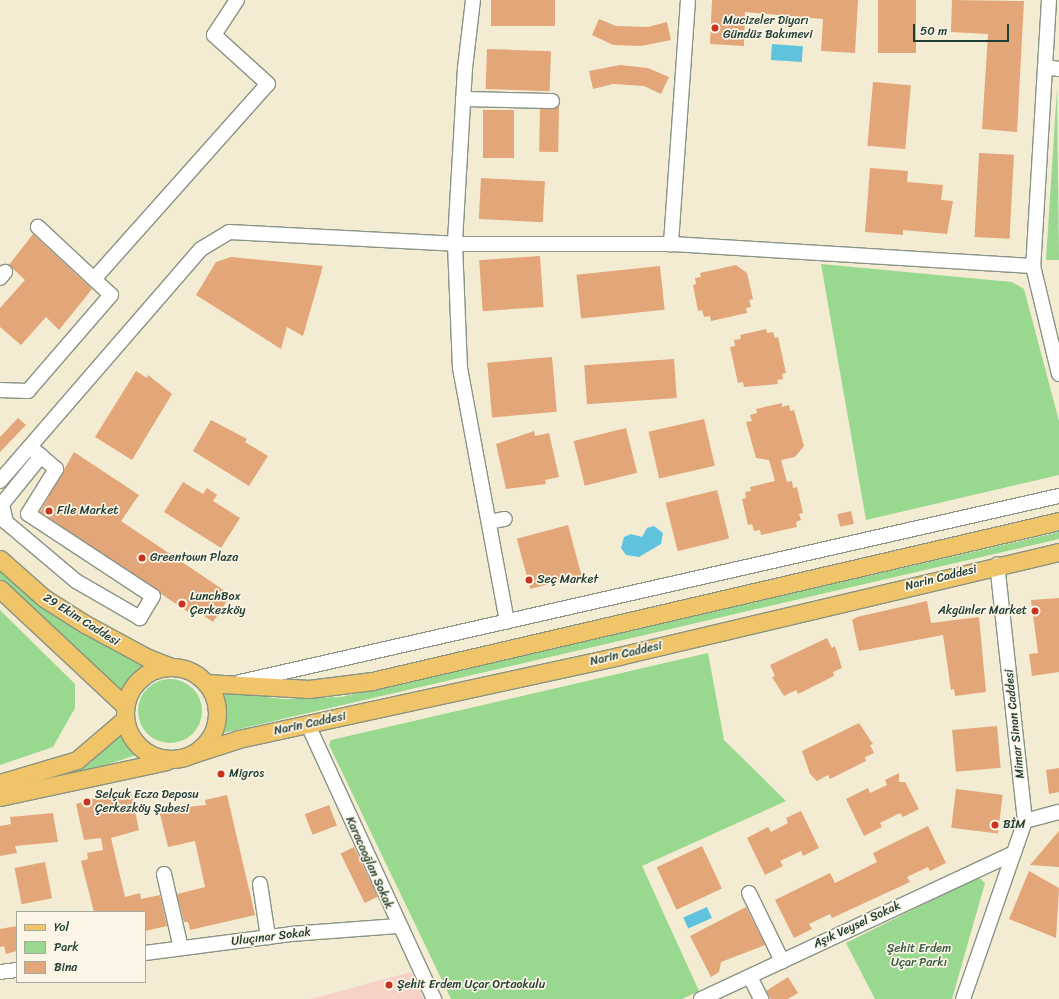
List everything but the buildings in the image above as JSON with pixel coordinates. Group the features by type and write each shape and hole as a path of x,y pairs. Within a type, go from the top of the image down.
{"main road":[{"path":"206,683 309,689 372,681 1059,521"},
{"name":"Narin Caddesi","path":"193,754 240,739 619,656 997,564 1059,552"},
{"name":"29 Ekim Caddesi","path":"0,559 44,598 85,624 148,658 171,667"},
{"name":"29 Ekim Caddesi","path":"0,589 125,712"},
{"path":"0,797 169,760 193,754 204,746 217,722 215,701 206,683 196,674 171,667 158,668 141,678 129,693 125,712 128,732 145,752 169,760"},
{"path":"0,783 77,760 125,712"}],"street":[{"path":"94,279 268,84 214,34 237,0"},
{"path":"473,0 463,99 455,244 460,368 507,622"},
{"path":"671,244 688,0"},
{"path":"1049,0 1033,266 1059,374"},
{"path":"1045,67 1059,69"},
{"path":"463,99 552,101"},
{"path":"0,390 28,391 111,295 38,227"},
{"path":"0,481 201,249 215,238 229,232 455,244 671,244 1033,266"},
{"path":"30,446 56,469 28,514 153,596 140,618 76,581 6,522 2,504 41,456"},
{"path":"226,685 1059,496"},
{"path":"489,522 505,518"},
{"name":"Mimar Sinan Caddesi","path":"963,999 1026,821 997,564"},
{"name":"Karacaoğlan Sokak","path":"308,725 398,926 434,999"},
{"path":"1026,821 1059,812"},
{"name":"Aşık Veysel Sokak","path":"701,999 1014,853"},
{"path":"164,874 181,948"},
{"path":"257,885 265,937"},
{"path":"749,893 782,960"},
{"name":"Uluçınar Sokak","path":"146,953 265,937 398,926"},
{"path":"0,972 16,970"},
{"path":"750,977 761,999"}],"shaded area":[{"name":"Şehit Erdem Uçar Ortaokulu","path":"411,972 424,999 311,999"}],"green space":[{"path":"1057,88 1059,260 1046,260"},
{"path":"821,264 1012,282 1024,289 1059,421 1059,475 866,520"},
{"path":"1059,532 1059,539 223,733 220,730 222,694 225,692 283,699 341,697"},
{"path":"0,564 153,666 134,679 123,698 0,585"},
{"path":"0,610 75,684 75,708 53,747 0,765"},
{"path":"708,653 724,740 786,801 642,866 699,991 682,999 451,999 329,745 331,740"},
{"path":"170,679 188,684 193,688 197,693 202,711 197,729 193,734 188,738 170,743 152,738 147,734 143,729 138,711 143,693 147,688 152,684"},
{"path":"119,733 136,755 91,770 30,782 92,759"},
{"name":"Şehit Erdem Uçar Parkı","path":"978,877 985,883 952,999 875,999 846,943"}],"water":[{"path":"772,44 803,46 802,62 771,60"},
{"path":"654,526 663,533 661,544 639,557 626,555 621,548 624,537 631,534 642,537 647,528"},
{"path":"707,907 712,918 688,929 683,918"}],"place":[{"name":"Mucizeler Diyarı Gündüz Bakımevi","path":"715,28"},
{"name":"File Market","path":"49,511"},
{"name":"Greentown Plaza","path":"142,558"},
{"name":"Seç Market","path":"529,580"},
{"name":"LunchBox Çerkezköy","path":"182,604"},
{"name":"Akgünler Market","path":"1035,611"},
{"name":"Migros","path":"221,774"},
{"name":"Selçuk Ecza Deposu Çerkezköy Şubesi","path":"87,802"},
{"name":"BİM","path":"995,825"},
{"name":"Şehit Erdem Uçar Ortaokulu","path":"389,985"}]}
